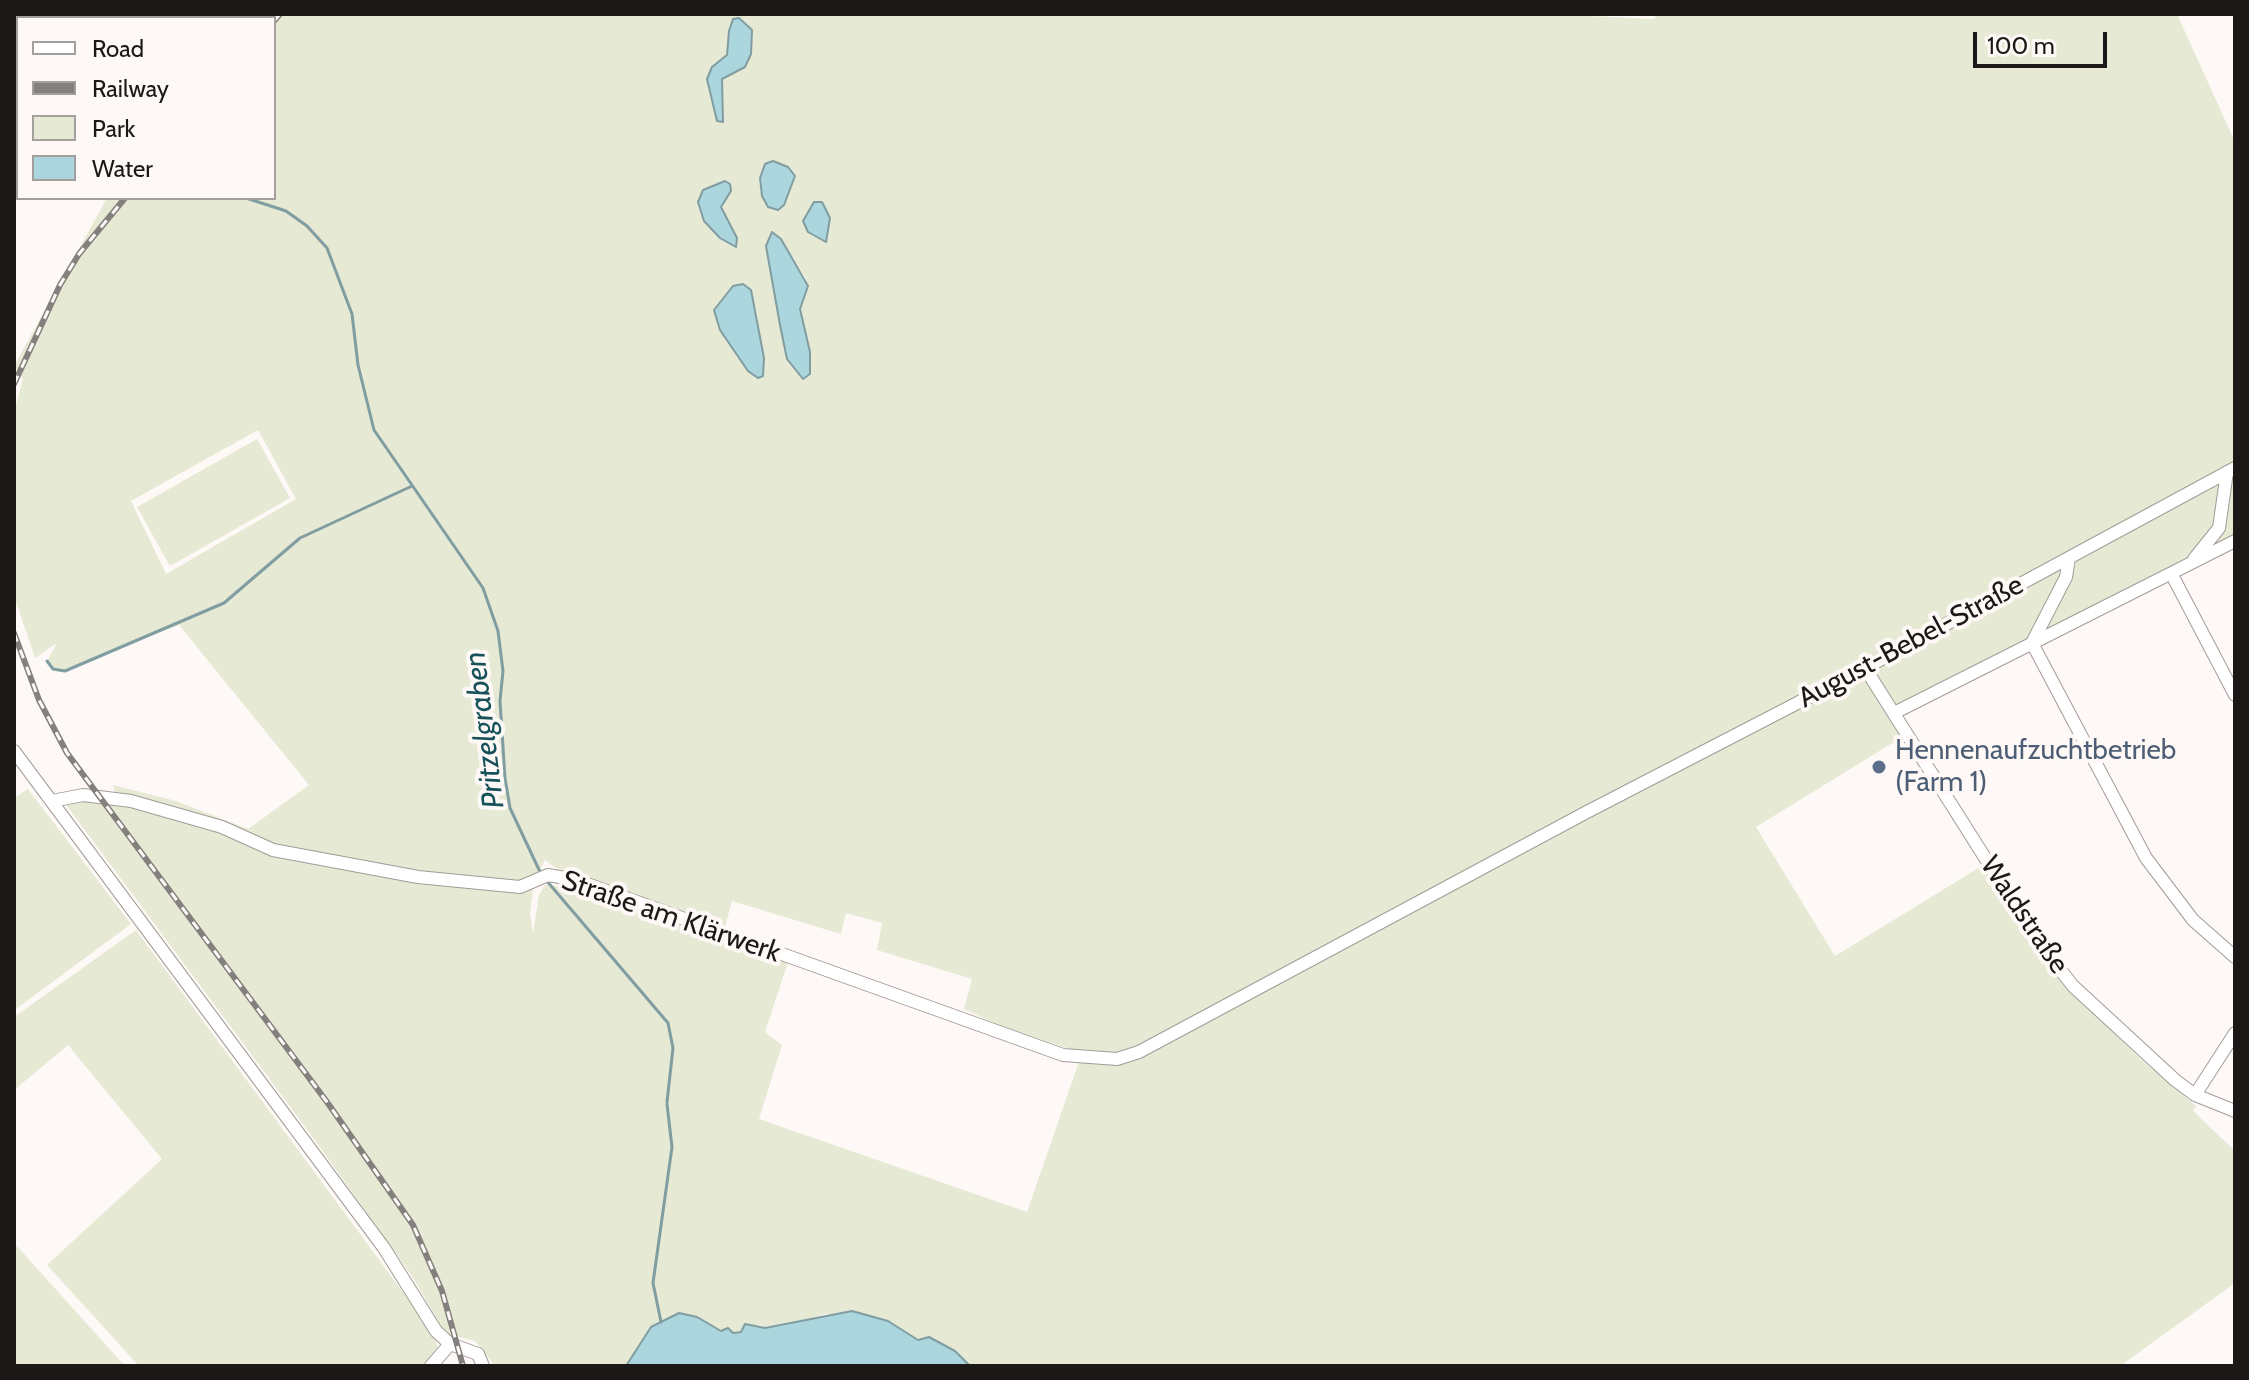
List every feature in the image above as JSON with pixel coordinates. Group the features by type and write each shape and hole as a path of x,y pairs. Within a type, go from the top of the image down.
{"street":[{"name":"August-Bebel-Straße","path":"1098,1061 1139,1052 1585,813 1865,668 2231,470"},
{"path":"2186,567 2219,528 2231,470"},
{"name":"August-Bebel-Straße","path":"1894,713 2235,541"},
{"path":"2069,558 2066,577 2032,643 2146,858 2193,920 2235,957"},
{"path":"2172,575 2235,695"},
{"name":"Waldstraße","path":"1865,668 2037,940 2064,975 2147,1058 2195,1095 2235,1111"},
{"path":"14,751 384,1248 436,1331 450,1344 472,1351 483,1366"},
{"name":"Straße am Klärwerk","path":"52,801 83,795 131,801 222,827 273,850 418,877 520,887 543,877 576,880 1063,1055 1098,1061"},
{"path":"2195,1095 2235,1033"},
{"path":"431,1366 450,1344"}],"green space":[{"path":"168,14 1548,14 1653,19 1658,14 2177,14 2235,142 2235,537 1896,709 1904,723 1894,742 1756,827 1835,956 1985,864 2069,990 2144,1062 2196,1106 2193,1111 2235,1151 2235,1283 2120,1366 970,1366 955,1351 905,1334 888,1321 825,1314 801,1322 765,1328 760,1325 733,1333 714,1328 697,1317 626,1366 495,1366 475,1341 445,1333 412,1276 314,1139 64,802 75,799 118,803 113,785 176,801 248,829 309,785 179,625 58,672 47,661 57,643 35,658 15,599 14,413 23,379 14,366 106,200 276,200 276,16","holes":["703,190 731,191 721,207 737,238 736,246 720,238","781,239 808,286 800,309 775,284 766,246","743,284 751,290 758,318 748,371 720,330 714,310","258,430 296,499 166,574 131,501","545,860 556,868 725,926 732,901 841,934 846,913 882,923 877,950 972,979 964,1009 1001,1026 1082,1053 1027,1212 759,1119 782,1045 765,1032 788,962 575,888 545,885 539,895 533,934 530,914 534,882"]},
{"path":"257,439 290,498 170,566 137,507"},
{"path":"28,789 131,924 16,1009 14,798"},
{"path":"136,930 433,1333 439,1352 425,1366 139,1366 47,1265 162,1159 68,1045 14,1090 14,1017"},
{"path":"14,1243 125,1366 14,1366"}],"water":[{"path":"739,18 752,30 751,54 745,67 722,79 723,122 717,121 707,79 712,67 727,55 729,31 733,19"},
{"path":"773,161 788,167 795,176 784,205 778,210 768,207 762,196 760,178 765,164"},
{"path":"725,181 730,184 731,191 721,207 737,238 736,247 720,238 704,221 698,202 703,190"},
{"path":"814,202 822,202 830,218 826,242 808,232 803,221"},
{"path":"772,232 781,239 808,286 800,309 810,352 810,374 803,379 787,359 766,246"},
{"path":"743,284 751,290 764,358 763,376 758,378 748,371 720,330 714,310 733,286"},
{"path":"852,1311 888,1321 918,1340 929,1337 955,1351 970,1366 626,1366 651,1327 679,1313 697,1317 721,1331 728,1328 733,1333 741,1332 745,1324 765,1328"}],"waterway":[{"name":"Pritzelgraben","path":"252,200 286,211 307,226 327,248 352,314 358,365 374,430 483,588 498,631 503,671 500,701 510,808 541,874"},
{"path":"47,661 53,669 65,671 224,603 300,538 412,486"},
{"name":"Pritzelgraben","path":"546,880 668,1023 673,1048 667,1102"},
{"name":"Pritzelgraben","path":"661,1322 653,1283 672,1147 667,1104"}],"railway":[{"path":"276,19 280,14"},
{"path":"14,384 60,285 79,254 123,200"},
{"path":"14,633 39,700 67,753 327,1102 413,1225 442,1291 463,1366"}],"place":[{"name":"Hennenaufzuchtbetrieb (Farm 1)","path":"1879,767"}]}
